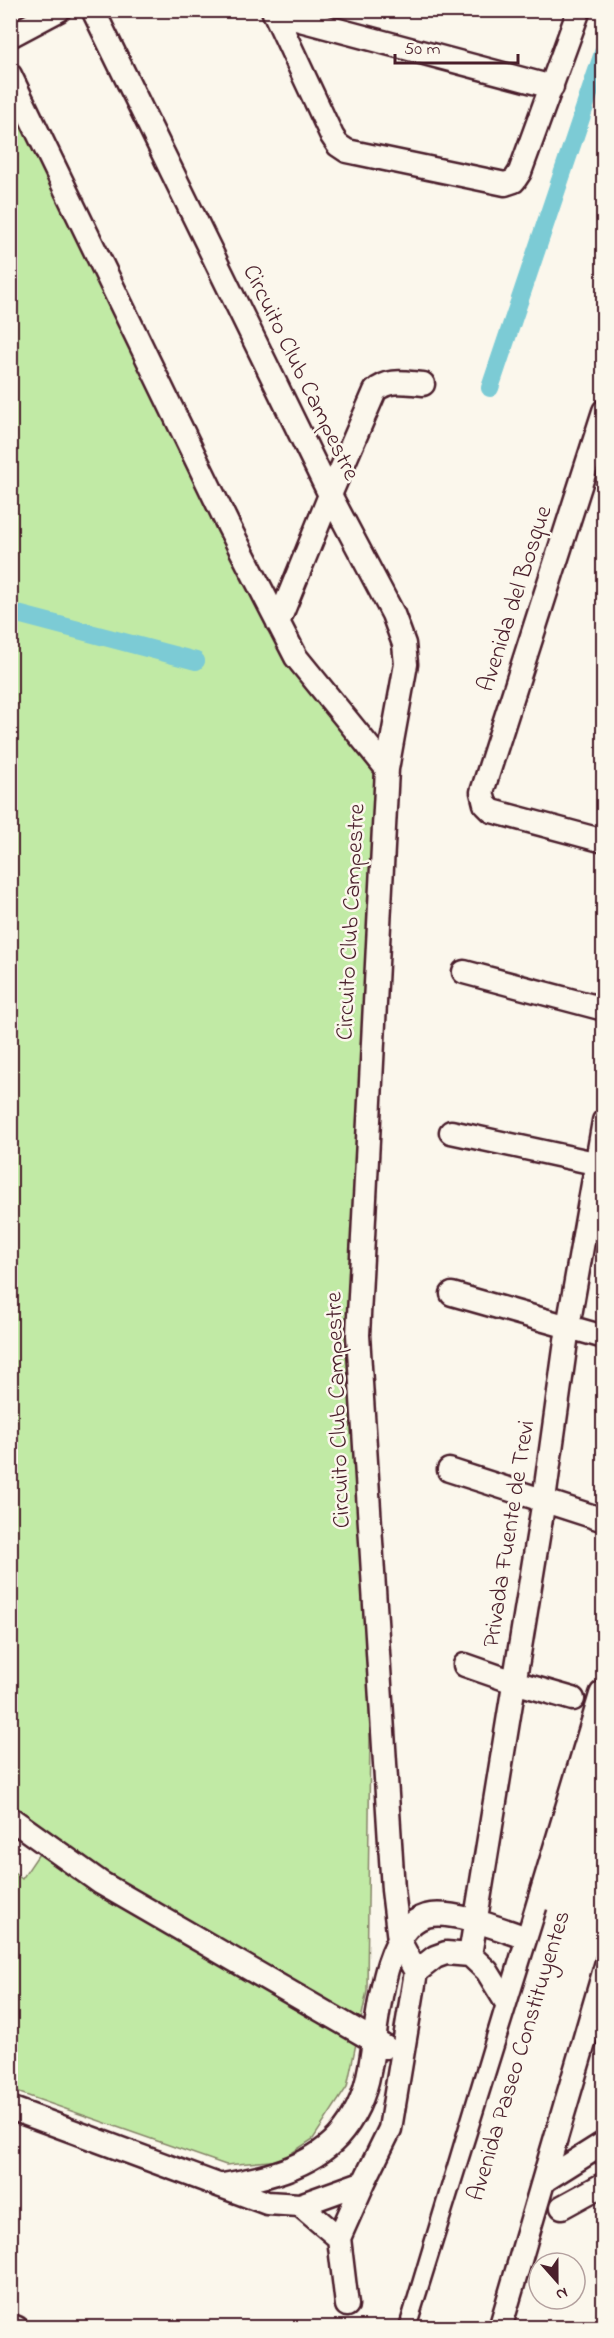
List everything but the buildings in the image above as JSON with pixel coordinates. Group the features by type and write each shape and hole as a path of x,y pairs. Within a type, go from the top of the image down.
{"highway":[{"name":"Avenida Paseo Constituyentes","path":"435,2328 546,1976 603,1783"},
{"name":"Avenida Paseo Constituyentes","path":"469,2328 603,1870"}],"main road":[{"path":"414,2328 603,1695"},
{"path":"497,2328 603,1962"},
{"path":"490,2076 497,2069 514,2062 532,2063 541,2067 555,2080 560,2089 561,2108"}],"street":[{"path":"10,36 59,10"},
{"name":"Circuito Club Campestre","path":"93,10 330,495 393,614 404,644 406,664 387,769 358,1335 393,1890 399,1940 416,1972"},
{"path":"273,12 338,145 347,151 500,184 510,183 518,177 579,10"},
{"path":"273,12 552,87"},
{"path":"10,75 229,527 296,657 387,769"},
{"path":"278,623 375,392 383,384 389,383 423,384"},
{"name":"Avenida del Bosque","path":"603,411 597,457 482,792 485,804 492,811 603,841"},
{"path":"464,972 603,1009"},
{"name":"Privada Fuente de Trevi","path":"470,1955 544,1500 568,1327 600,1164 603,1121"},
{"path":"451,1132 600,1164"},
{"path":"452,1294 603,1337"},
{"path":"449,1470 603,1520"},
{"path":"465,1665 573,1699"},
{"path":"10,1818 101,1883 403,2057"},
{"path":"399,1940 416,1921 427,1916 440,1915 475,1922 603,1962"},
{"name":"Circuito Club Campestre","path":"222,2186 260,2179 288,2169 315,2155 338,2137 357,2109 369,2073 386,1975 399,1940"},
{"path":"347,2306 339,2238 390,2129 416,1972 435,1957 446,1953 470,1955 487,1971 510,2010"},
{"path":"10,2108 267,2204 300,2205 364,2182"},
{"path":"539,2184 603,2143"},
{"path":"562,2207 603,2184"},
{"path":"300,2205 339,2238"},
{"path":"10,2325 16,2328"}],"green space":[{"path":"10,95 303,681 373,772 381,787 354,1335 370,1732 367,1991 347,2087 313,2139 281,2160 226,2165 11,2090 11,1871 22,1879 45,1845 10,1821"}],"waterway":[{"path":"490,388 604,50"},
{"path":"10,612 196,661"}]}
